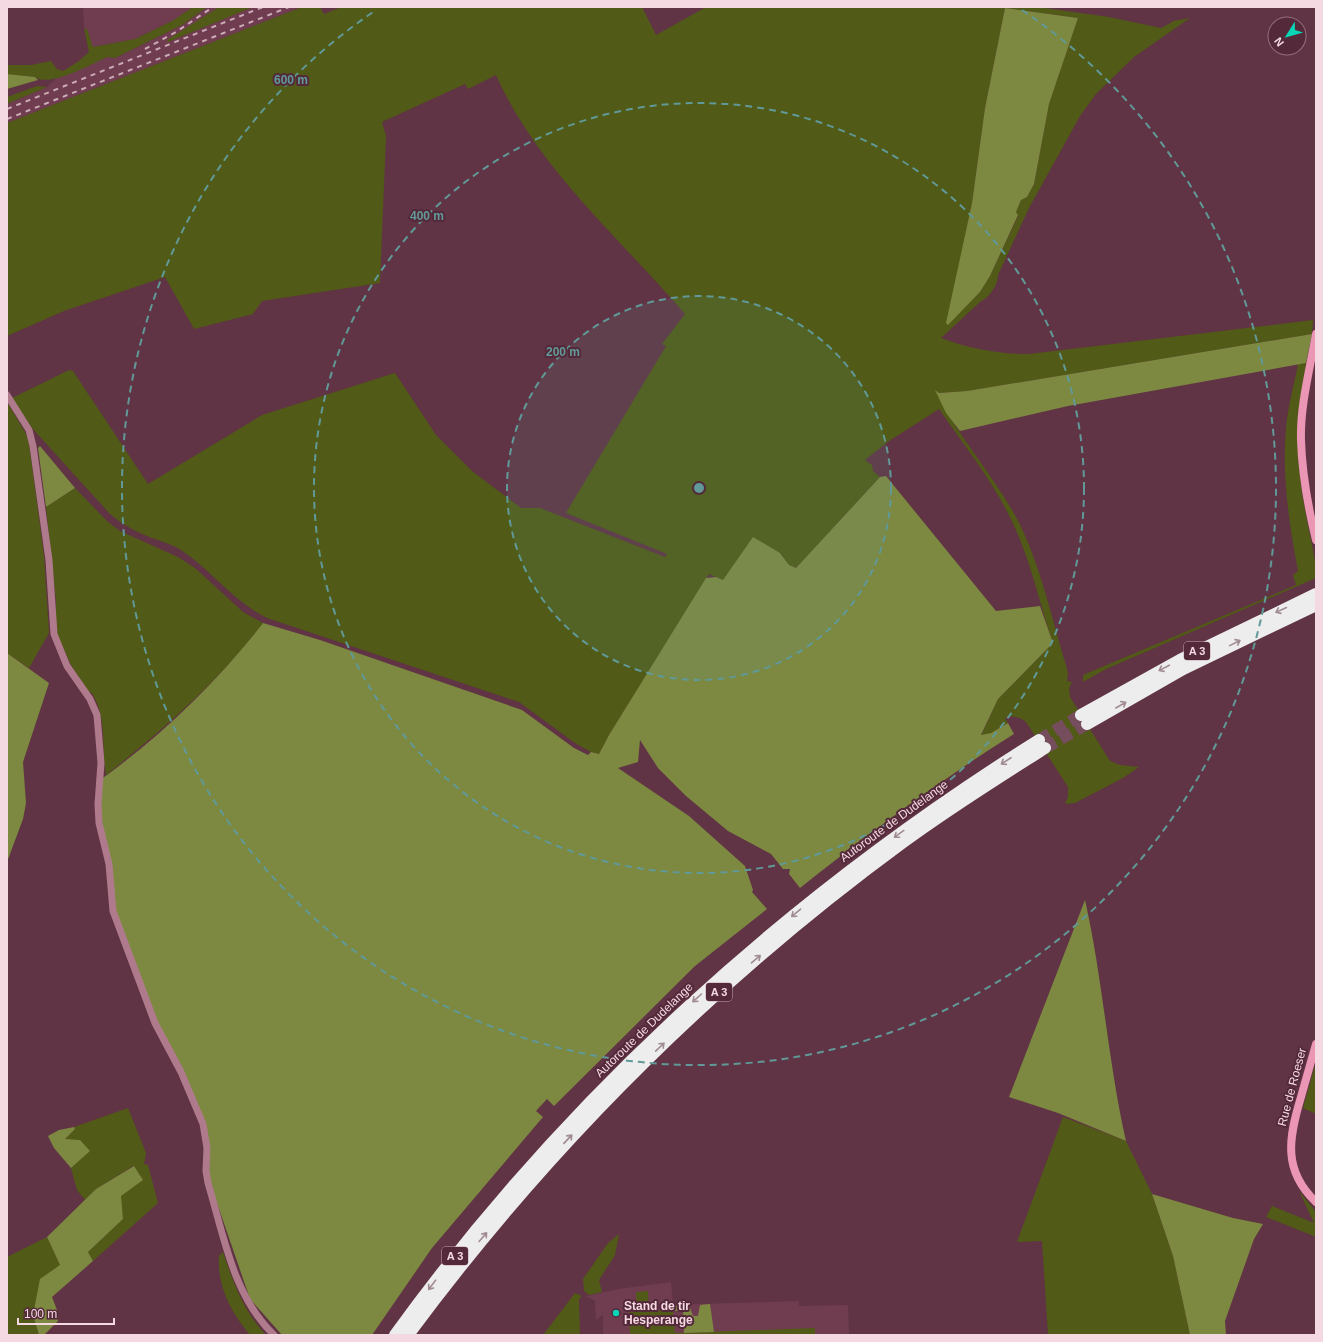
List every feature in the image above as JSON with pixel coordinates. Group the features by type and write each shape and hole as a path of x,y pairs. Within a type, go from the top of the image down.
{"highway":[{"name":"A 3","path":"1316,594 1180,660 1084,720 1183,669 1316,605"},
{"name":"Autoroute de Dudelange","path":"395,1335 466,1243 557,1137 650,1042 696,999 797,912 848,871 942,804 1042,744 902,842 801,921 717,993 609,1097 564,1144 474,1248 408,1335"}],"main road":[{"path":"1316,334 1304,402 1301,439 1306,491 1316,540"},
{"name":"Rue de Roeser","path":"1316,1044 1292,1127 1290,1143 1292,1160 1298,1179 1316,1202"}],"street":[{"path":"7,395 29,430 33,446 49,560 54,634 68,666 90,698 97,715 101,763 98,804 99,823 109,864 113,911 155,1023 181,1072 203,1124 207,1148 206,1171 208,1183 240,1288 263,1324 274,1335"}],"shaded area":[{"path":"83,7 193,7 172,21 135,39 93,47 87,30 84,28"},
{"path":"207,7 219,7 168,42 253,7 302,7 7,123 7,104 47,87 55,79 107,57 116,58 182,25"},
{"path":"671,1282 673,1305 799,1301 799,1306 848,1305 849,1335 603,1335 603,1315 596,1320 595,1301 586,1296 619,1289"}],"green space":[{"path":"193,7 207,7 182,25 115,58 107,57 71,74 50,80 41,80 35,77 7,74 7,65 31,65 51,61 57,69 63,71 79,61 89,52 84,28 87,29 93,47 135,39 172,21"},
{"path":"219,7 253,7 168,42 167,40"},
{"path":"302,7 320,7 324,14 341,7 642,7 656,35 706,7 1037,7 1109,17 1161,28 1174,21 1190,18 1134,57 1096,94 1080,116 1029,208 992,291 987,298 980,302 941,338 985,350 1029,354 1313,320 1312,334 967,391 939,393 936,391 944,408 964,439 1007,501 1032,552 1066,665 1068,674 1067,681 1072,682 1069,688 1070,697 1110,761 1120,765 1139,767 1123,778 1075,803 1068,804 1065,803 1068,797 1068,787 1026,722 1016,717 1008,717 1005,718 1008,723 991,733 981,736 998,699 1053,643 1027,558 1016,530 1000,498 939,409 889,441 865,460 872,465 873,471 880,477 796,568 789,565 780,553 723,580 709,574 609,735 599,754 591,752 575,743 519,702 267,618 255,611 233,595 181,550 137,532 110,514 32,428 12,398 69,370 73,371 148,484 262,415 395,373 436,435 472,471 521,508 540,508 665,557 667,554 566,513 666,346 662,344 685,314 557,172 513,109 496,75 468,89 465,84 382,122 386,136 380,283 262,301 253,314 194,329 165,277 64,311 7,336 7,123","holes":["1005,8 1078,18 1049,104 1034,184 1027,197 1021,200 1016,212 1018,216 990,276 980,292 948,324 972,203 985,108"]},
{"path":"1005,8 1078,18 1049,104 1034,184 1027,197 1021,200 1016,212 1018,215 990,276 980,292 948,325 946,323 972,203 985,108"},
{"path":"7,74 35,77 38,80 7,89"},
{"path":"37,86 47,87 7,104 7,97"},
{"path":"1312,334 1306,363 1068,406 960,431 946,413 935,390 939,393 967,391"},
{"path":"1306,363 1299,420 1298,448 1301,487 1316,567 1316,578 1106,669 1083,682 1083,675 1296,585 1293,575 1298,571 1287,500 1285,446 1288,412 1298,364"},
{"path":"7,402 26,434 29,443 44,556 49,633 29,668 7,653"},
{"path":"40,446 75,488 46,507 38,448"},
{"path":"886,476 996,611 1040,606 1053,643 998,699 981,735 991,733 1008,723 1014,734 905,808 800,888 789,874 790,869 783,869 771,854 728,831 686,796 658,768 640,740 638,762 618,768 689,816 745,866 753,890 752,892 767,909 695,966 554,1106 547,1099 536,1111 543,1117 432,1248 372,1335 282,1335 250,1299 206,1171 203,1124 155,1023 113,911 109,864 99,823 100,780 166,727 187,707 246,645 263,623 320,640 522,710 574,748 588,755 591,752 599,754 609,735 706,578 716,577 723,580 753,537 780,553 789,565 796,568 880,477"},
{"path":"75,488 107,521 120,531 178,557 195,568 243,612 263,623 246,645 209,685 149,740 106,775 100,712 91,692 89,693 71,665 57,634 55,621 56,600 46,507"},
{"path":"7,653 49,683 23,762 26,803 23,819 7,862"},
{"path":"1085,900 1126,1141 1058,1113 1009,1097"},
{"path":"1316,1062 1316,1114 1303,1108"},
{"path":"128,1108 146,1153 144,1164 148,1165 158,1203 93,1261 88,1252 123,1219 120,1196 143,1180 133,1166 96,1189 85,1200 77,1190 71,1168 89,1151 65,1139 75,1129 74,1127"},
{"path":"1063,1117 1126,1141 1152,1194 1173,1256 1190,1335 1048,1335 1042,1241 1017,1242"},
{"path":"74,1127 75,1129 65,1139 80,1140 90,1151 71,1168 54,1148 48,1136 59,1130"},
{"path":"134,1166 143,1180 121,1196 123,1219 88,1252 93,1261 52,1297 57,1310 58,1321 44,1335 39,1335 33,1315 40,1279 60,1265 47,1237 96,1189"},
{"path":"1299,1191 1316,1212 1316,1237 1266,1217 1272,1206 1314,1223"},
{"path":"1152,1194 1233,1218 1263,1224 1254,1239 1225,1321 1226,1335 1190,1335 1173,1256"},
{"path":"619,1234 615,1255 599,1280 602,1292 589,1295 584,1291 583,1279 608,1243"},
{"path":"47,1237 60,1265 33,1315 39,1335 7,1335 7,1257"},
{"path":"223,1252 245,1307 266,1335 250,1335 231,1308 220,1278 219,1256"},
{"path":"648,1291 649,1311 673,1311 675,1333 815,1328 815,1335 630,1335 629,1312 637,1312 636,1292"},
{"path":"575,1293 582,1296 579,1299 580,1335 543,1335"},
{"path":"710,1304 714,1332 684,1333 683,1311 673,1311 675,1305 689,1305 693,1316 698,1316 700,1305"}],"tunnel":[{"path":"1039,740 1081,715"},
{"path":"1045,748 1087,724"}],"railway":[{"path":"145,49 176,32 213,7"},
{"path":"7,109 263,7"},
{"path":"7,119 289,7"}],"place":[{"name":"Stand de tir Hesperange","path":"616,1313"}]}
